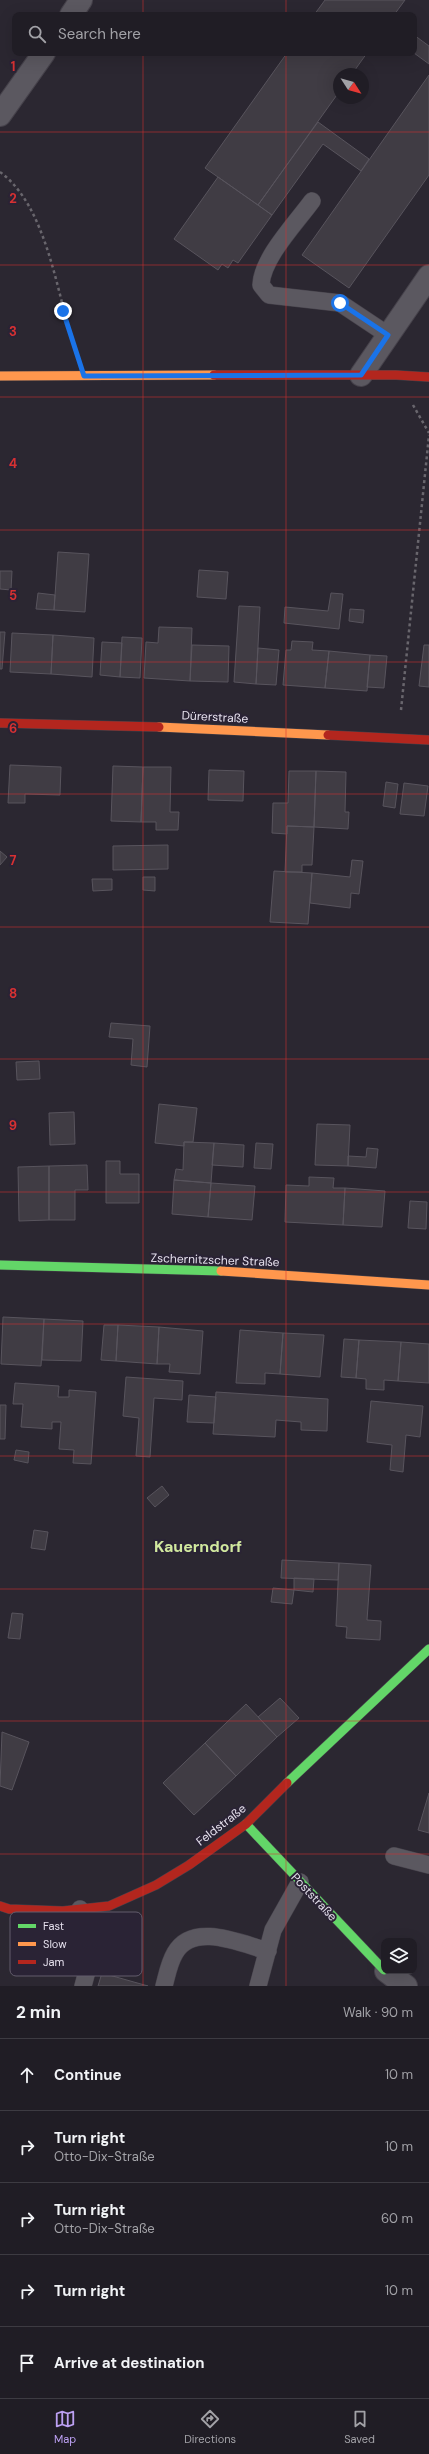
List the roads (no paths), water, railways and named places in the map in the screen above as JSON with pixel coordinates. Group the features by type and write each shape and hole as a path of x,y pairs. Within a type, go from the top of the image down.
{"street":[{"path":"73,12 81,0"},
{"path":"0,114 42,56"},
{"path":"361,375 429,276"},
{"path":"0,376 361,375 429,377"},
{"name":"Dürerstraße","path":"0,724 148,726 429,740"},
{"name":"Zschernitzscher Straße","path":"0,1265 239,1271 429,1285"},
{"name":"Feldstraße","path":"0,1906 10,1909 63,1911 109,1906 156,1885 189,1865 246,1824 302,1766 429,1649"},
{"name":"Poststraße","path":"246,1824 381,1966"},
{"name":"Poststraße","path":"390,1974 406,1986"}],"lane":[{"path":"312,201 269,259 261,273 260,285 269,295 340,303 388,335"},
{"path":"394,1856 429,1865"},
{"path":"258,1986 273,1930 300,1882"},
{"path":"164,1986 176,1952 189,1941 199,1937 211,1936 268,1951"},
{"path":"83,1986 86,1976"}],"district":[{"name":"Kauerndorf","path":"198,1546"}]}
